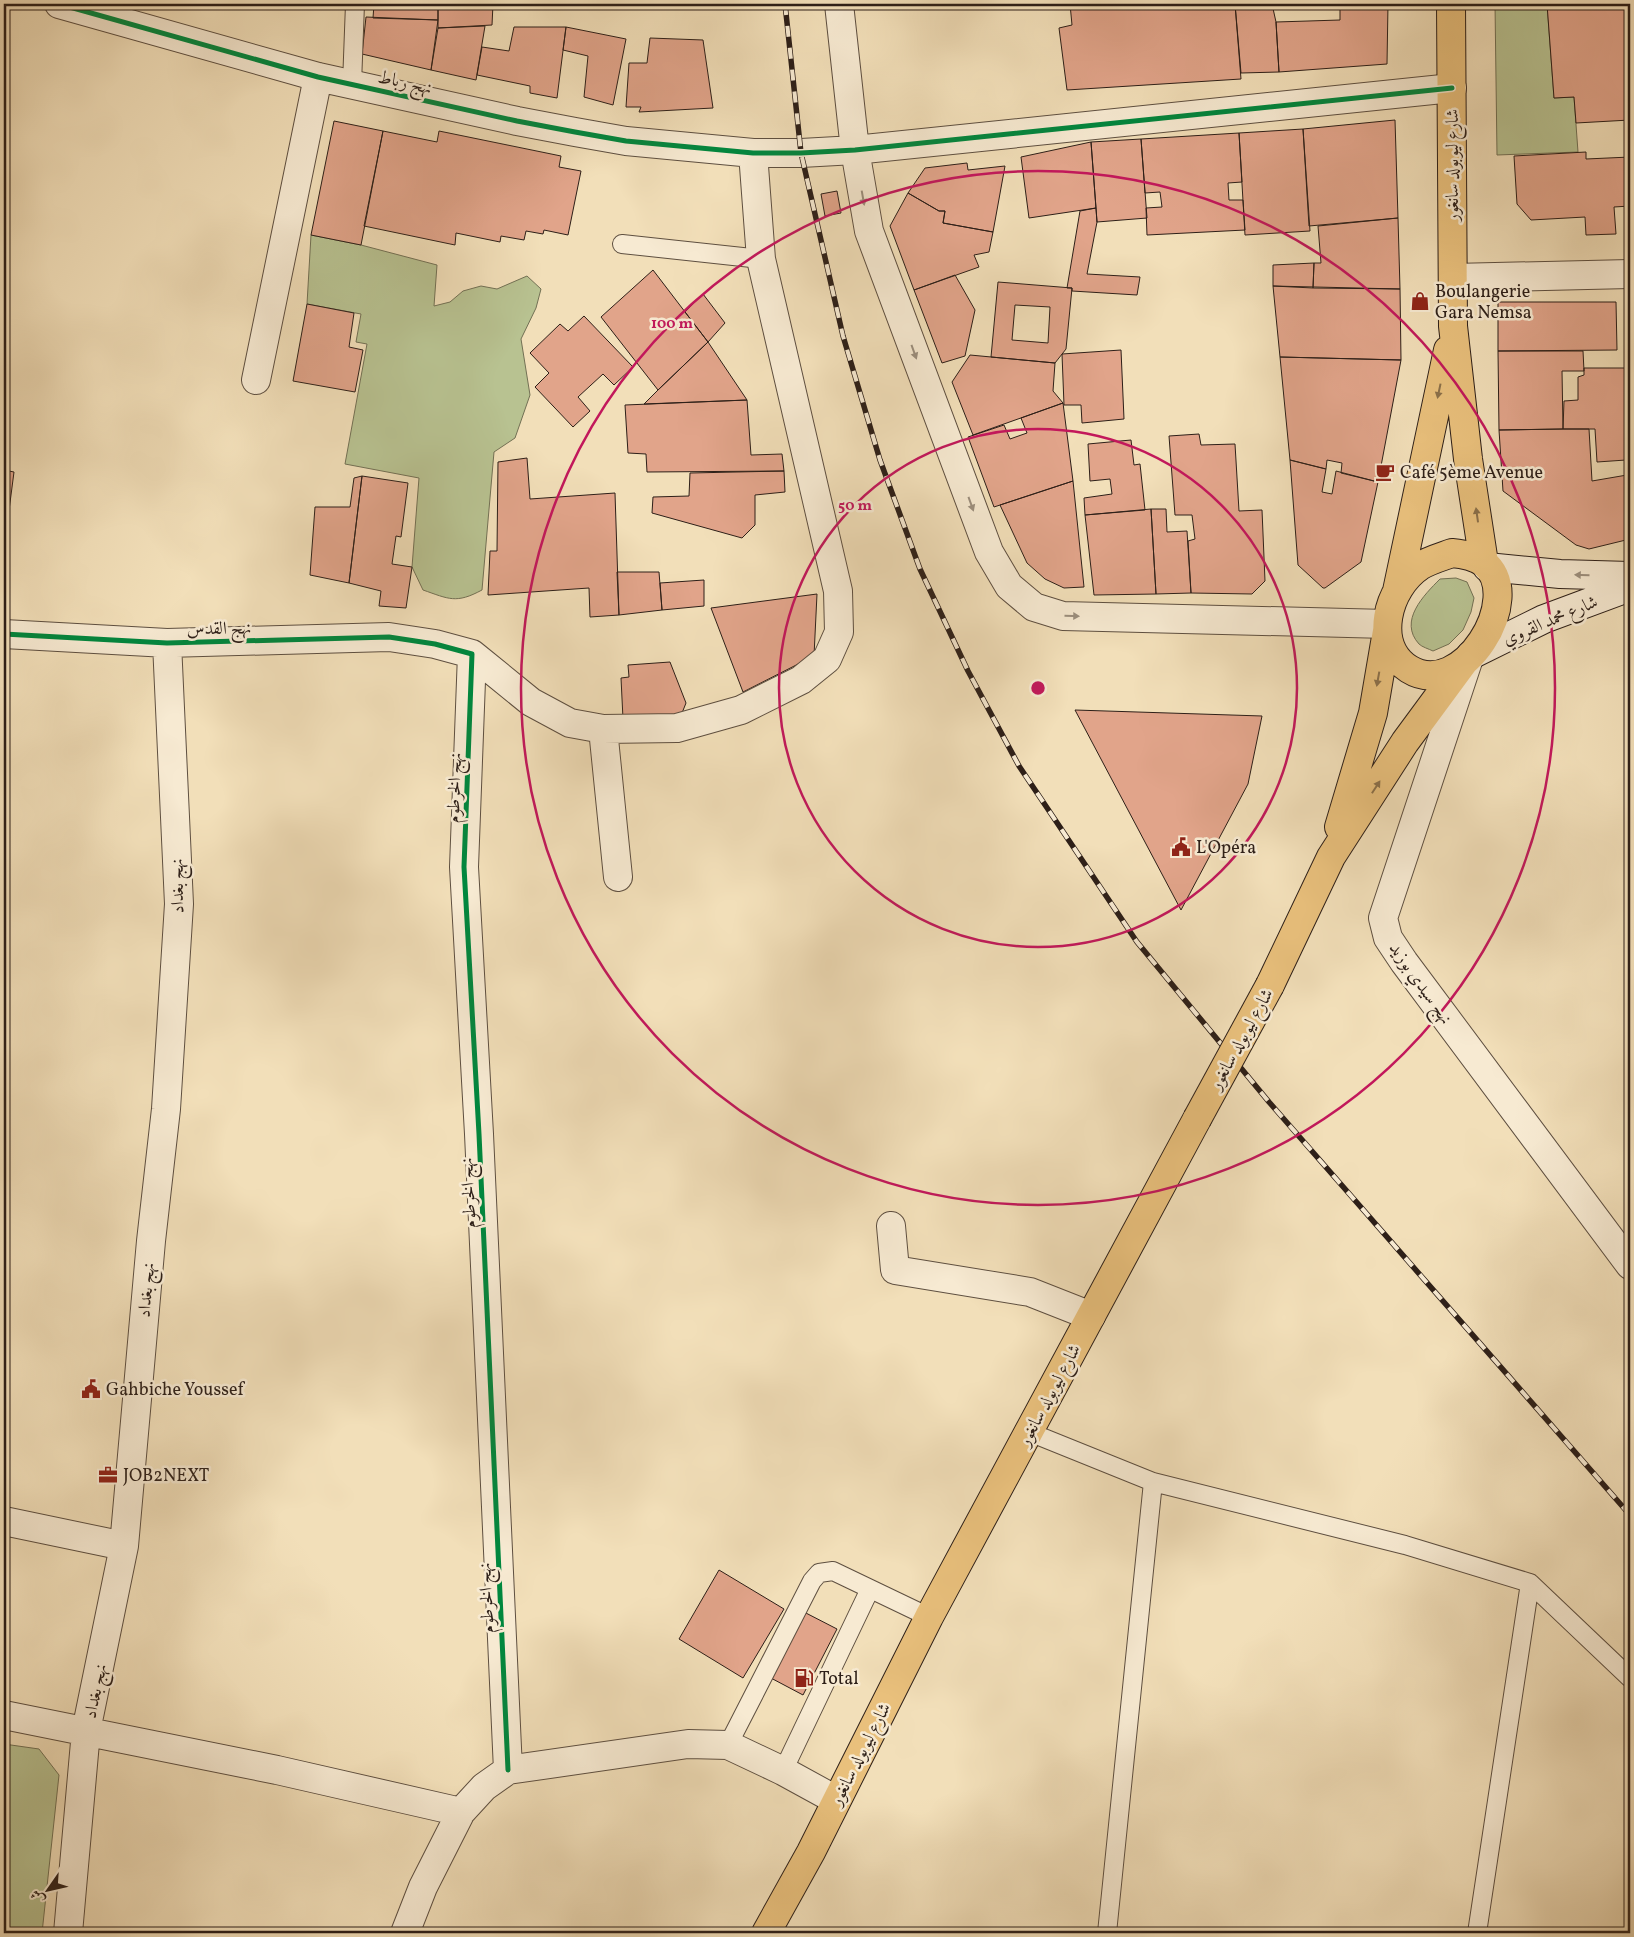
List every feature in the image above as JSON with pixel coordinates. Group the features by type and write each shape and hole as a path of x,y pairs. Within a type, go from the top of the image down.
{"main road":[{"name":"شارع ليوبولد سانغور","path":"766,1933 811,1852 929,1617 1270,985 1331,857 1405,742 1483,641 1491,625 1498,593 1495,579 1486,565 1468,459 1453,326 1451,4"},
{"name":"شارع ليوبولد سانغور","path":"1331,857 1373,713 1387,628 1453,326"},
{"name":"شارع ليوبولد سانغور","path":"1396,593 1406,578 1420,566 1452,553 1469,555 1486,565"},
{"name":"شارع ليوبولد سانغور","path":"1387,628 1390,649 1400,663 1415,672 1432,676 1449,672 1468,658"}],"street":[{"name":"نهج رباط","path":"59,4 318,77 516,121 626,141 753,153 801,154 855,150 1452,88"},
{"path":"839,4 855,150 869,231 989,552 1010,586 1034,607 1063,616 1387,628"},
{"path":"256,380 318,77"},
{"path":"472,654 531,702 570,723 603,729 677,728 741,710 801,680 827,659 839,632 838,591 761,259 753,153"},
{"path":"1453,278 1630,274"},
{"name":"شارع محمد القروي","path":"1486,565 1560,574 1630,576"},
{"name":"شارع محمد القروي","path":"1468,658 1544,618 1630,587"},
{"name":"نهج القدس","path":"4,634 167,643 389,637 435,644 472,654"},
{"name":"نهج بغداد","path":"68,1933 86,1731 124,1546 151,1241 166,1109 179,904 167,643"},
{"name":"نهج الخرطوم","path":"472,654 464,867 479,1134 508,1770"},
{"name":"نهج سيدي بوزيد","path":"1468,658 1383,918 1388,938 1630,1265"},
{"path":"603,729 618,877"},
{"path":"891,1226 895,1270 1030,1292 1091,1316"},
{"path":"4,1521 124,1546"},
{"path":"4,1715 277,1770 461,1812"},
{"path":"405,1933 423,1887 461,1812 484,1787 508,1770 688,1744 728,1745 783,1771 836,1800"}],"lane":[{"path":"352,84 356,4"},
{"path":"622,244 761,259"},
{"path":"1029,1432 1153,1482 1405,1545 1530,1583 1630,1678"},
{"path":"1108,1933 1153,1482"},
{"path":"728,1745 812,1581 819,1572 833,1571 929,1617"},
{"path":"1477,1933 1530,1583"},
{"path":"783,1771 870,1589"}],"green space":[{"path":"1495,4 1547,4 1554,98 1574,97 1578,152 1497,155"},
{"path":"311,235 361,245 437,265 434,306 450,302 463,291 481,286 497,289 527,276 541,289 536,308 521,339 530,395 515,438 494,452 482,590 459,599 452,599 423,590 412,567 419,478 345,464 367,344 356,342 361,314 307,304"},
{"path":"1456,578 1467,582 1474,598 1471,612 1463,630 1449,644 1433,651 1420,645 1413,635 1412,618 1421,601 1440,579"},
{"path":"4,1744 39,1749 59,1775 42,1933 4,1933"}],"building":[{"path":"374,4 438,4 438,20 373,18"},
{"path":"438,4 493,4 492,25 438,28"},
{"path":"1070,4 1235,4 1241,79 1067,90 1059,28 1072,25"},
{"path":"1235,4 1272,4 1276,22 1279,72 1241,73"},
{"path":"1340,4 1388,4 1387,64 1279,72 1276,22 1340,20"},
{"path":"1547,4 1630,4 1630,120 1576,123 1574,97 1554,98"},
{"path":"366,17 438,20 431,70 362,54"},
{"path":"485,26 476,80 431,70 438,28"},
{"path":"514,27 566,27 557,98 530,93 530,86 477,75 482,47 509,51"},
{"path":"566,27 626,39 613,105 584,97 588,56 563,50"},
{"path":"650,38 703,40 713,108 639,112 641,107 626,107 629,63 647,63"},
{"path":"1395,120 1398,218 1309,226 1303,129"},
{"path":"334,121 383,131 361,245 311,235"},
{"path":"1303,129 1310,231 1245,235 1239,133"},
{"path":"383,131 437,142 439,131 561,156 559,167 581,171 568,235 544,230 543,234 526,231 524,240 501,236 500,242 456,233 455,245 364,226"},
{"path":"1239,133 1242,182 1228,183 1229,200 1243,200 1245,230 1147,235 1146,208 1162,207 1160,192 1145,193 1141,139"},
{"path":"1141,139 1147,218 1097,222 1091,142"},
{"path":"1091,142 1096,208 1029,218 1021,157"},
{"path":"1586,152 1586,159 1630,157 1630,206 1614,207 1616,234 1586,235 1585,217 1531,220 1517,204 1514,156"},
{"path":"967,163 968,170 1005,166 993,232 943,223 945,211 939,211 908,193 925,168"},
{"path":"837,191 841,213 825,216 821,194"},
{"path":"908,193 939,211 945,211 943,223 993,232 989,252 974,255 979,267 914,290 890,226"},
{"path":"1096,208 1097,222 1087,274 1140,277 1137,295 1072,291 1072,288 1067,288 1080,211"},
{"path":"1398,218 1400,289 1313,288 1314,263 1321,263 1318,226"},
{"path":"1314,263 1313,288 1273,286 1273,265"},
{"path":"653,270 708,342 658,390 601,317"},
{"path":"955,275 975,310 965,356 942,363 914,290"},
{"path":"998,282 1072,288 1066,349 1055,363 991,357","holes":["1015,305 1050,307 1048,343 1012,340"]},
{"path":"1273,286 1400,289 1401,360 1280,357"},
{"path":"703,294 725,323 708,342 685,312"},
{"path":"1498,302 1616,302 1617,350 1498,351"},
{"path":"307,304 354,313 349,347 363,350 355,392 293,381"},
{"path":"1626,309 1630,309 1630,336 1627,336"},
{"path":"584,316 633,367 614,385 603,374 578,397 590,411 573,427 535,387 549,373 530,353 560,324 568,331"},
{"path":"708,342 747,400 644,404 658,390"},
{"path":"1121,350 1124,419 1082,423 1081,405 1064,405 1062,354"},
{"path":"1498,351 1583,351 1584,371 1562,371 1563,429 1499,430"},
{"path":"970,355 1055,363 1053,391 1063,403 973,435 952,382"},
{"path":"1280,357 1401,360 1378,482 1341,473 1342,463 1327,460 1326,469 1290,460"},
{"path":"1584,368 1630,368 1630,518 1626,460 1597,462 1595,429 1563,429 1564,401 1578,400 1578,377 1584,375"},
{"path":"747,400 751,455 782,454 784,471 647,472 646,454 628,453 625,405"},
{"path":"1063,403 1073,481 994,507 968,437 1004,425 1010,439 1027,433 1021,418"},
{"path":"1589,429 1592,481 1627,475 1630,539 1589,549 1576,545 1503,491 1499,430"},
{"path":"1199,434 1201,445 1235,444 1239,511 1262,510 1265,581 1252,594 1191,593 1188,541 1195,539 1192,515 1175,515 1169,436"},
{"path":"1131,440 1134,465 1140,464 1145,510 1085,515 1084,498 1112,494 1110,479 1090,481 1088,444"},
{"path":"527,458 530,499 615,493 619,615 590,617 589,588 488,595 490,551 497,551 498,462"},
{"path":"1290,460 1326,469 1322,492 1332,494 1336,471 1378,482 1361,562 1325,588 1298,565"},
{"path":"4,470 14,472 8,518 4,518"},
{"path":"784,471 785,492 755,495 755,525 742,538 652,513 653,497 689,496 690,473"},
{"path":"362,476 408,483 401,537 396,536 392,564 412,567 406,608 379,606 381,591 349,583"},
{"path":"362,476 349,583 310,575 315,507 350,507 354,478"},
{"path":"1073,481 1084,587 1064,588 1045,579 1027,563 1000,505"},
{"path":"1151,509 1166,509 1167,532 1187,531 1191,593 1156,594"},
{"path":"1151,509 1156,594 1094,595 1085,515"},
{"path":"617,572 659,572 662,610 619,615"},
{"path":"704,580 704,606 662,610 660,583"},
{"path":"817,594 814,656 743,692 711,608"},
{"path":"670,662 686,703 680,718 623,719 621,678 629,677 628,665"},
{"name":"L'Opéra","path":"1075,710 1262,716 1248,784 1181,910"},
{"path":"719,1570 784,1609 743,1678 679,1639"},
{"path":"802,1611 837,1629 803,1695 769,1677"}],"railway":[{"path":"785,4 801,153 843,336 880,460 920,569 968,671 1019,766 1137,942 1269,1102 1630,1515"}],"cycle path":[{"path":"59,4 318,77 517,121 626,141 753,153 855,150 1452,88"},
{"path":"4,634 167,643 389,637 435,644 472,654 464,867 479,1134 508,1770"}],"place":[{"name":"Boulangerie Gara Nemsa","path":"1420,301"},
{"name":"Café 5ème Avenue","path":"1385,472"},
{"name":"L'Opéra","path":"1181,847"},
{"name":"Gahbiche Youssef","path":"91,1389"},
{"name":"JOB2NEXT","path":"108,1475"},
{"name":"Total","path":"804,1678"}]}
